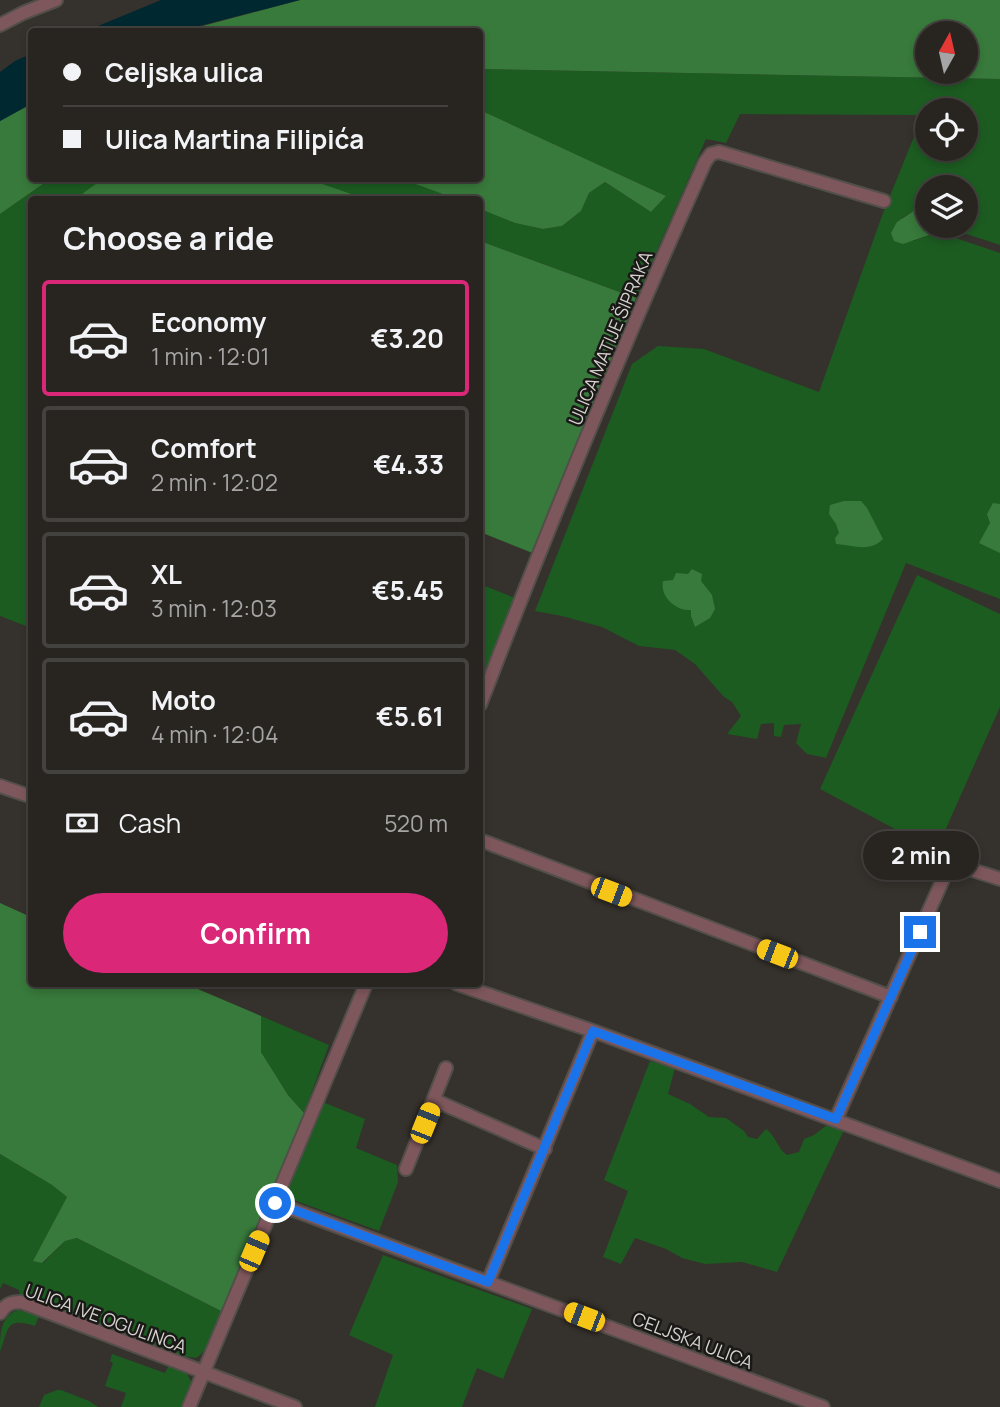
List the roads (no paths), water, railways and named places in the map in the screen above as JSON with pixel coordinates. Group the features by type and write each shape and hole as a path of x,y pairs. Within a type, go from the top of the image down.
{"street":[{"path":"0,25 56,0"},
{"name":"ULICA MATIJE ŠIPRAKA","path":"483,697 553,517 637,314 705,162 711,155 719,152 884,201"},
{"path":"0,786 28,796"},
{"path":"483,841 891,997"},
{"path":"836,1119 948,872 954,867 967,867 1000,879"},
{"path":"189,1407 365,987"},
{"path":"466,987 836,1119 1000,1181"},
{"path":"488,1282 593,1031"},
{"path":"407,1169 446,1068"},
{"path":"434,1100 545,1149"},
{"name":"CELJSKA ULICA","path":"275,1203 822,1407"},
{"name":"ULICA IVE OGULINCA","path":"0,1313 11,1302 21,1302 295,1407"}],"water":[{"path":"161,0 300,0 192,28 93,28"},
{"path":"28,55 28,106 0,121 0,72"}]}
